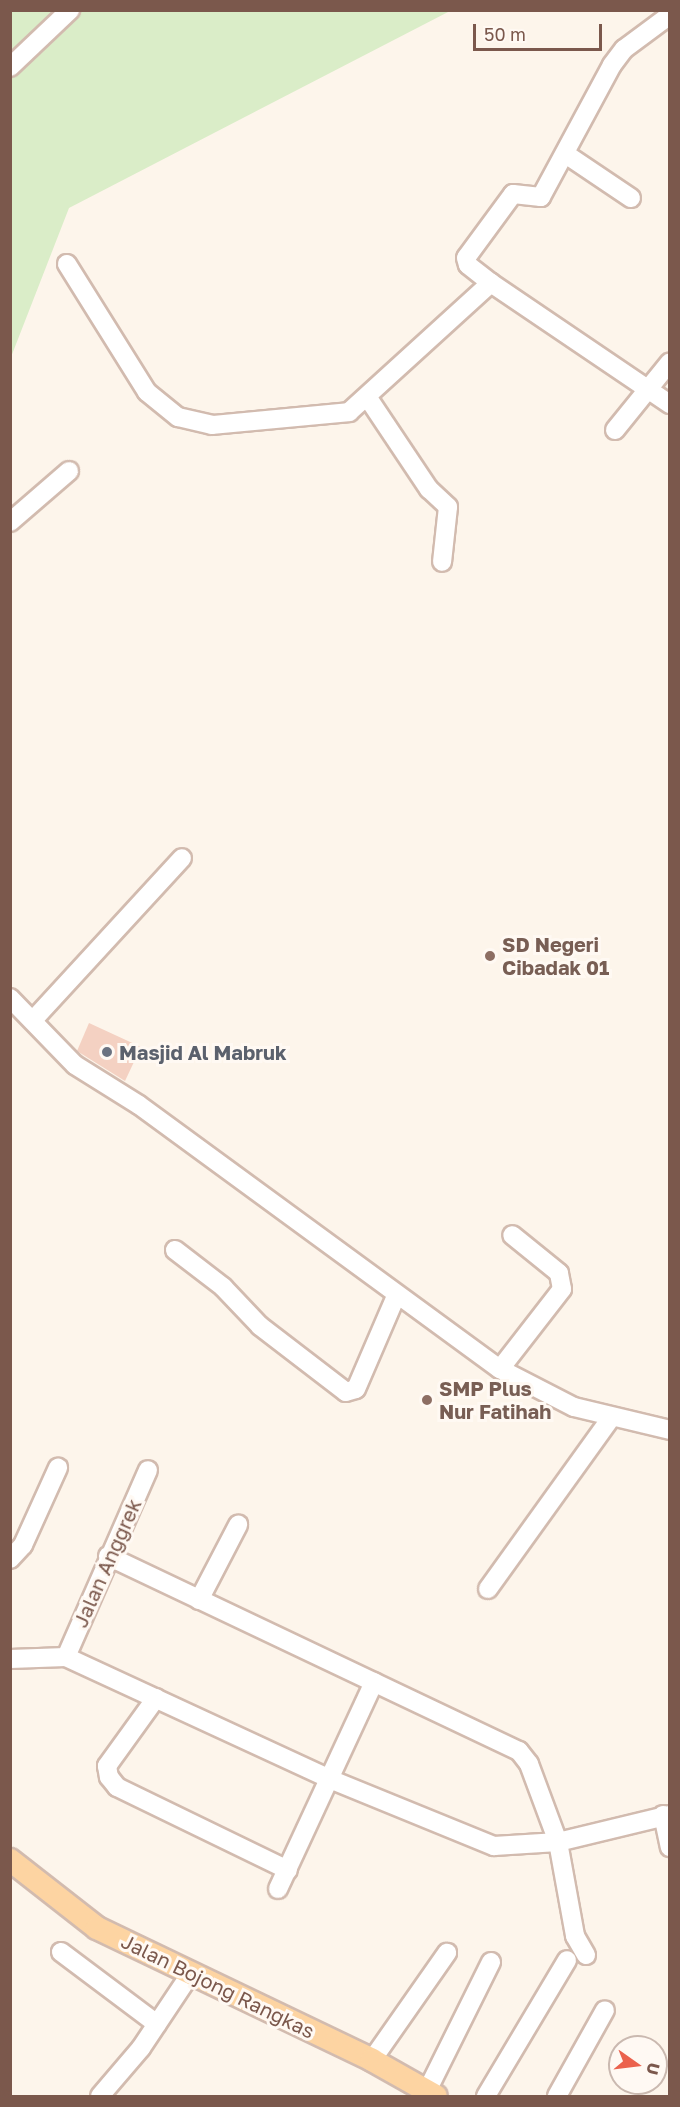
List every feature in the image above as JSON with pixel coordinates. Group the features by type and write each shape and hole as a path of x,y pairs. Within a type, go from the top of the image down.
{"main road":[{"name":"Jalan Bojong Rangkas","path":"10,1860 98,1928 372,2060 431,2094"}],"street":[{"path":"10,67 70,10"},
{"path":"669,15 624,49 612,65 567,155 541,197 513,194 468,255 468,265 492,283 669,404"},
{"path":"567,155 632,198"},
{"path":"67,264 147,392 178,417 212,425 349,412 369,398 492,283"},
{"path":"615,430 650,391 669,362"},
{"path":"369,398 429,489 448,507 442,562"},
{"path":"10,522 69,471"},
{"path":"35,1018 182,858"},
{"path":"10,998 35,1018 75,1065 139,1105 396,1296 500,1370 550,1398 610,1419 669,1430"},
{"path":"500,1370 562,1289 559,1273 512,1234"},
{"path":"175,1250 223,1287 260,1326 346,1392 356,1389 396,1296"},
{"path":"488,1589 610,1419"},
{"path":"10,1559 23,1545 57,1468"},
{"name":"Jalan Anggrek","path":"66,1656 108,1556 148,1470"},
{"path":"199,1600 238,1525"},
{"path":"108,1556 519,1751 529,1764 558,1842 575,1936 586,1955"},
{"path":"10,1659 66,1656 332,1780 494,1846 558,1842 666,1815 669,1847"},
{"path":"278,1890 332,1780 374,1682"},
{"path":"156,1698 107,1766 109,1777 134,1796 288,1869"},
{"path":"62,1952 158,2024"},
{"path":"372,2060 447,1953"},
{"path":"486,2097 567,1960"},
{"path":"431,2094 491,1962"},
{"path":"100,2097 158,2024 191,1973"},
{"path":"557,2097 604,2010"}],"green space":[{"path":"11,11 450,11 69,208 11,357"}],"building":[{"name":"Masjid Al Mabruk","path":"89,1023 141,1047 125,1081 77,1051"}],"place":[{"name":"SD Negeri Cibadak 01","path":"490,956"},
{"name":"Masjid Al Mabruk","path":"107,1052"},
{"name":"SMP Plus Nur Fatihah","path":"427,1400"}]}
